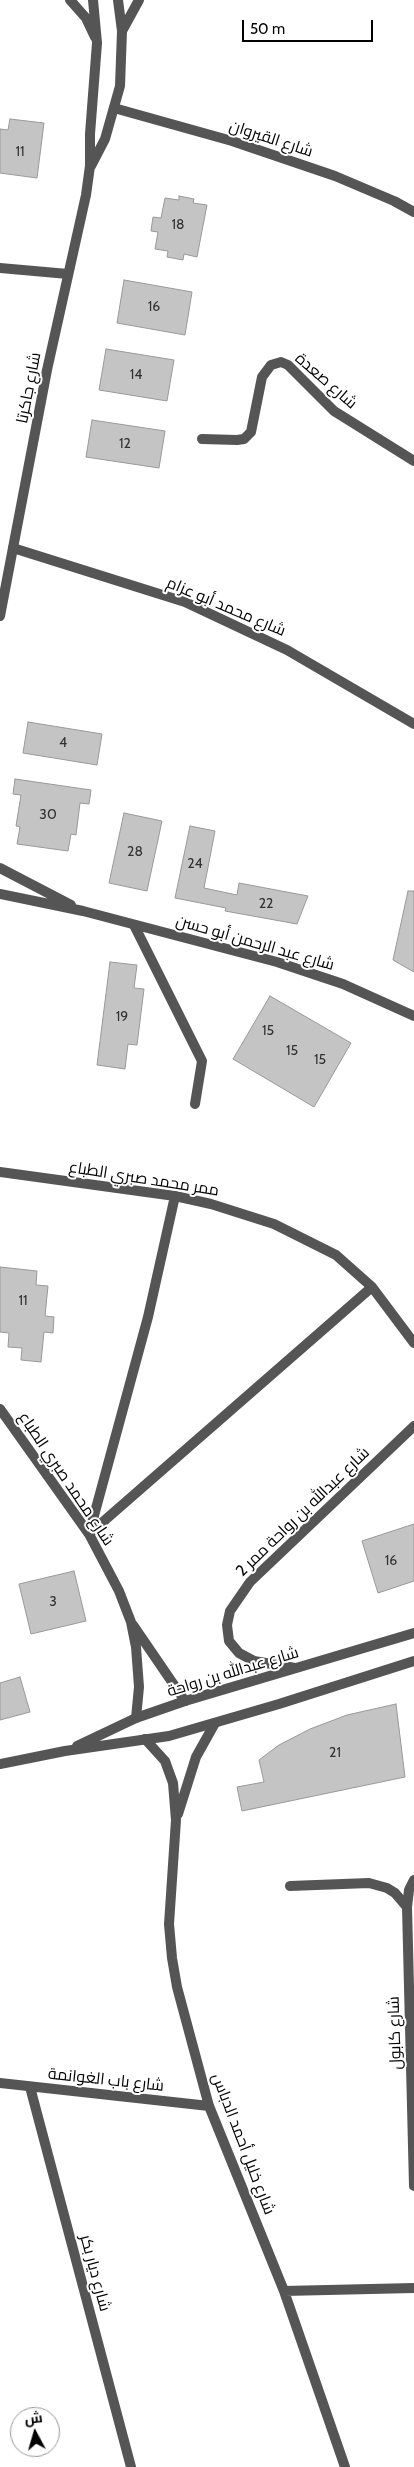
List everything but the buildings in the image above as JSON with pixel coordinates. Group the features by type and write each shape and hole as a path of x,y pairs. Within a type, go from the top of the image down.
{"street":[{"path":"70,0 86,18 97,43"},
{"name":"شارع جاكرتا","path":"1,610 47,370 90,166 90,134 97,43 93,0"},
{"name":"شارع جاكرتا","path":"90,166 105,139 120,86 122,31 118,0"},
{"path":"122,31 139,0"},
{"name":"شارع القيروان","path":"114,108 232,141 325,173 394,201 414,212"},
{"path":"0,268 68,274"},
{"name":"شارع صعدة","path":"202,438 244,439 251,432 262,377 271,365 281,362 288,365 334,410 414,461"},
{"name":"شارع محمد أبو عزام","path":"13,548 176,599 201,609 287,650 414,724"},
{"name":"شارع عبد الرحمن أبو حسن","path":"0,868 83,911"},
{"name":"شارع عبد الرحمن أبو حسن","path":"0,894 83,911 305,972 343,984 414,1016"},
{"path":"134,925 202,1061 195,1104"},
{"name":"ممر محمد صبري الطباع","path":"0,1172 175,1196 243,1213 289,1231 336,1255 372,1287 414,1343"},
{"path":"89,1534 148,1316 175,1196"},
{"path":"89,1534 372,1287"},
{"name":"شارع محمد صبري الطباع","path":"0,1409 89,1534 119,1591 131,1622 139,1673 136,1718"},
{"name":"شارع عبدالله بن رواحة ممر 2","path":"298,1668 261,1663 239,1653 229,1640 227,1626 230,1611 250,1582 414,1426"},
{"name":"شارع محمد صبري الطباع","path":"131,1622 185,1701"},
{"name":"شارع عبدالله بن رواحة","path":"65,1751 136,1718 185,1701 414,1632"},
{"name":"شارع عبدالله بن رواحة","path":"0,1764 65,1751 169,1736 414,1661"},
{"name":"شارع خليل أحمد الدباس","path":"176,1820 196,1757 215,1723"},
{"name":"شارع خليل أحمد الدباس","path":"145,1739 165,1761 173,1783 176,1820 169,1924 172,1958 177,1986 209,2106 284,2291 345,2467"},
{"name":"شارع كابول","path":"414,1880 409,1890 407,1907 414,2186"},
{"path":"290,1886 369,1883 387,1888 395,1893 407,1907"},
{"name":"شارع باب الغوانمة","path":"0,2083 209,2106"},
{"name":"شارع ديار بكر","path":"30,2087 131,2467"},
{"path":"284,2291 414,2288"}]}
